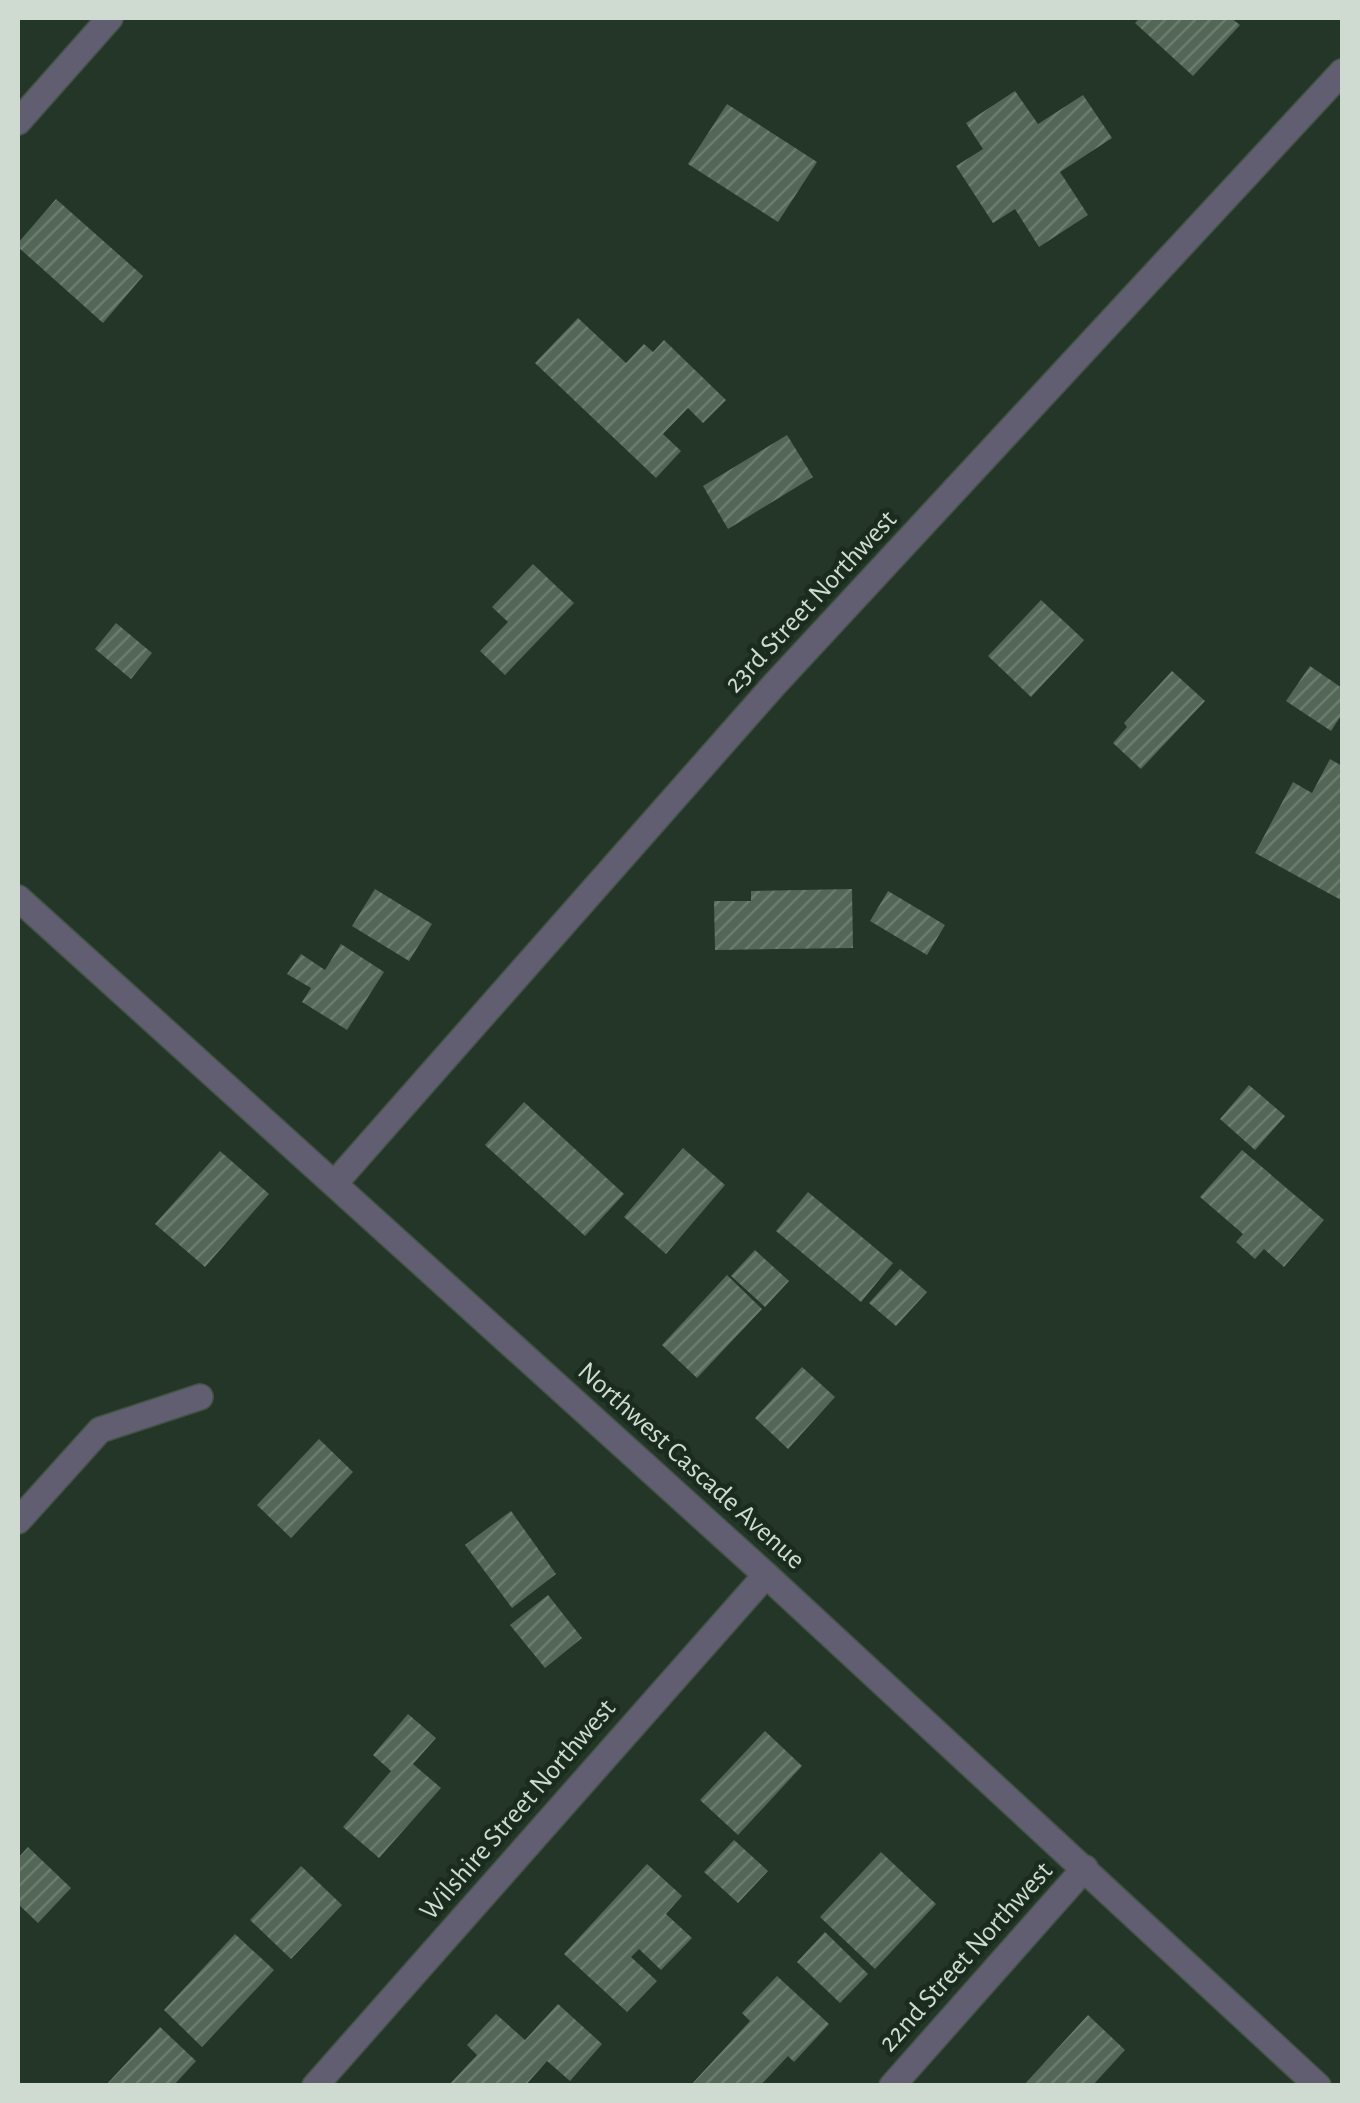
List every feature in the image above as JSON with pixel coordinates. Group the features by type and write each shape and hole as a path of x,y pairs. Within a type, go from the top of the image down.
{"street":[{"path":"18,122 110,18"},
{"name":"23rd Street Northwest","path":"335,1183 774,685 1342,72"},
{"name":"Northwest Cascade Avenue","path":"18,898 766,1574 1318,2086"},
{"path":"18,1521 100,1430 200,1398"},
{"name":"Wilshire Street Northwest","path":"314,2086 766,1574"},
{"name":"22nd Street Northwest","path":"892,2086 1085,1868"}],"building":[{"path":"1140,18 1231,18 1240,25 1193,76 1135,23"},
{"path":"1015,91 1038,124 1083,95 1112,138 1060,172 1088,215 1039,247 1015,209 993,223 956,166 983,149 966,123"},
{"path":"727,104 817,162 778,222 688,164"},
{"path":"56,199 143,276 103,323 18,247"},
{"path":"578,318 626,363 644,344 653,352 664,340 726,400 703,423 688,408 663,434 681,451 656,478 535,363"},
{"path":"787,435 813,477 728,529 703,486"},
{"path":"533,564 574,603 505,675 480,651 508,622 492,607"},
{"path":"1041,600 1084,640 1031,697 988,656"},
{"path":"116,623 152,653 131,679 95,649"},
{"path":"1310,666 1342,688 1342,714 1331,731 1286,701"},
{"path":"1172,671 1205,701 1141,769 1113,743 1127,727 1124,723"},
{"path":"1330,759 1342,766 1341,900 1255,853 1293,782 1312,793"},
{"path":"375,889 432,924 409,961 352,926"},
{"path":"852,889 853,948 715,950 714,901 751,901 751,891"},
{"path":"888,891 945,925 927,955 870,921"},
{"path":"341,944 384,972 347,1030 302,1002 311,988 287,974 301,954 325,970"},
{"path":"1249,1085 1285,1116 1255,1150 1220,1119"},
{"path":"524,1102 624,1194 585,1236 485,1145"},
{"path":"683,1148 725,1185 666,1254 624,1217"},
{"path":"1242,1150 1324,1220 1284,1267 1264,1249 1255,1259 1236,1242 1243,1234 1200,1197"},
{"path":"220,1151 269,1194 205,1267 155,1224"},
{"path":"808,1192 893,1263 861,1302 776,1231"},
{"path":"755,1250 789,1281 765,1307 731,1276"},
{"path":"900,1269 927,1292 896,1326 869,1303"},
{"path":"727,1275 762,1309 697,1378 662,1345"},
{"path":"802,1367 835,1397 788,1449 755,1418"},
{"path":"319,1439 353,1472 291,1538 257,1505"},
{"path":"511,1511 556,1574 512,1608 465,1545"},
{"path":"548,1595 582,1638 545,1668 510,1625"},
{"path":"408,1714 436,1738 413,1764 441,1788 379,1858 343,1827 391,1771 373,1755"},
{"path":"765,1731 802,1766 738,1835 700,1800"},
{"path":"734,1840 768,1871 738,1903 704,1872"},
{"path":"28,1847 71,1888 38,1923 18,1904 18,1858"},
{"path":"881,1852 936,1904 875,1969 820,1917"},
{"path":"647,1864 682,1896 666,1914 692,1938 661,1970 639,1949 631,1957 657,1981 627,2012 564,1954"},
{"path":"301,1866 342,1905 291,1959 250,1920"},
{"path":"825,1932 868,1974 840,2003 797,1962"},
{"path":"235,1934 274,1970 202,2047 164,2010"},
{"path":"777,1976 829,2024 794,2062 788,2056 760,2086 690,2086 750,2021 742,2013"},
{"path":"558,2004 602,2044 570,2081 547,2061 525,2086 448,2086 477,2055 467,2045 496,2014 525,2040"},
{"path":"1088,2015 1125,2050 1092,2086 1023,2086"},
{"path":"160,2027 196,2061 173,2086 105,2086"}]}
